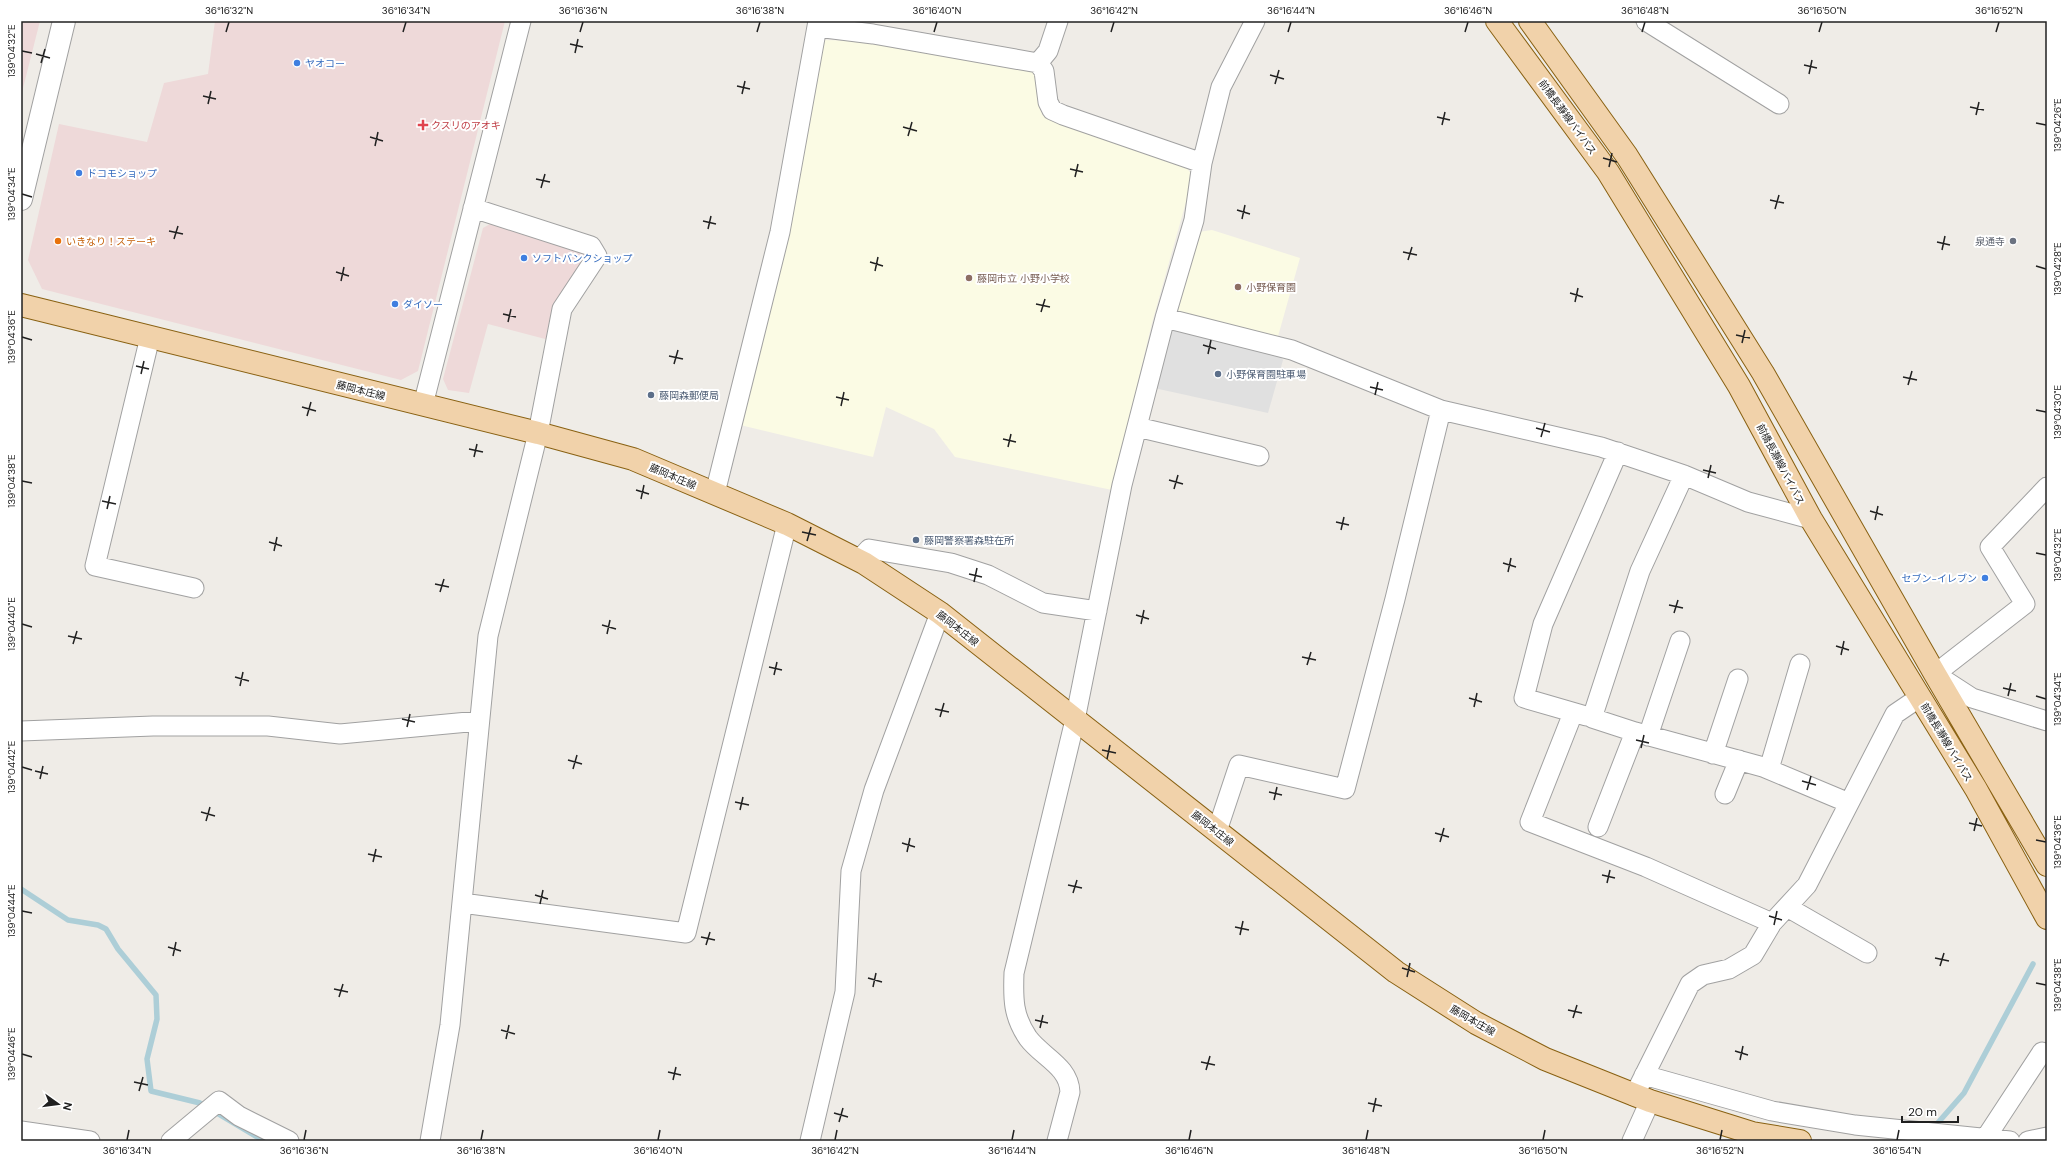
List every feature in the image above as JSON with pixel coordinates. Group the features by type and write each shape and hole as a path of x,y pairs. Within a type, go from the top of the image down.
{"main road":[{"name":"前橋長瀞線バイパス","path":"1497,21 1608,172 1740,386 1811,519 1976,790 2047,918"},
{"path":"1530,21 1627,156 1763,373 1935,674 2047,864"},
{"name":"藤岡本庄線","path":"21,305 538,433 633,459 787,524 858,561 940,613 1396,972 1462,1014 1545,1059 1642,1099 1752,1137 1800,1141"}],"street":[{"path":"21,199 64,21"},
{"path":"423,405 521,21"},
{"path":"1038,63 1048,51 1058,21"},
{"path":"1057,1141 1070,1092 1070,1084 1065,1073 1029,1039 1020,1024 1012,1001 1014,973 1075,720 1122,485 1165,318 1194,220 1202,163 1221,87 1255,21"},
{"path":"1646,21 1779,104"},
{"path":"715,494 780,232 818,24 1038,63 1044,71 1048,102 1052,110 1070,118 1202,163"},
{"path":"430,1141 450,1025 478,721 488,636 538,433 562,309 597,256 591,246 473,208"},
{"path":"1165,318 1292,350 1440,410 1601,446 1684,475 1748,502 1811,519"},
{"path":"150,337 95,566 194,588"},
{"path":"1217,831 1239,765 1345,789 1395,599 1440,410"},
{"path":"1137,427 1259,456"},
{"path":"1618,452 1543,624 1524,698 1641,734 1739,760 1769,770 1849,803"},
{"path":"1592,718 1640,571 1684,475"},
{"path":"2047,487 1990,547 2025,604 1935,674 1972,698 2047,721"},
{"path":"462,903 686,933 787,524"},
{"path":"858,561 869,549 951,563 988,575 1043,603 1097,611"},
{"path":"810,1141 845,992 851,871 874,790 940,613"},
{"path":"1598,827 1641,734 1680,641"},
{"path":"1769,770 1800,664"},
{"path":"1713,754 1738,678"},
{"path":"1632,1141 1642,1099 1644,1075 1690,984 1703,974 1729,969 1753,956 1772,923 1807,884 1895,714 1920,696"},
{"path":"1574,713 1530,822 1646,867 1772,923"},
{"path":"21,731 153,726 268,726 340,734 478,721"},
{"path":"1725,794 1739,760"},
{"path":"1787,907 1867,953"},
{"path":"1985,1139 2042,1052"},
{"path":"1644,1075 1772,1111 1854,1126 2010,1141"},
{"path":"171,1141 189,1128 219,1101 239,1116 289,1141"},
{"path":"21,1131 66,1139 90,1141"},
{"path":"2028,1141 2047,1137"}],"shaded area":[{"path":"21,21 40,21 21,96"},
{"path":"215,21 505,21 418,371 401,380 42,289 28,260 59,124 147,142 164,83 208,74"},
{"name":"藤岡市立 小野小学校","path":"822,40 865,41 1038,69 1042,115 1183,162 1193,177 1152,323 1112,490 955,457 934,429 886,407 873,457 736,424"},
{"path":"490,224 584,252 586,261 549,340 488,324 469,393 448,390 443,379 483,228"},
{"name":"小野保育園","path":"1212,230 1300,258 1277,340 1177,316 1198,232"},
{"name":"小野保育園駐車場","path":"1169,325 1278,353 1283,360 1268,413 1154,388"}],"waterway":[{"path":"21,889 68,920 98,925 106,929 118,949 156,995 157,1019 147,1059 151,1091 200,1103 264,1141"},
{"path":"1936,1125 1964,1093 2033,964"}],"place":[{"name":"ヤオコー","path":"297,63"},
{"name":"クスリのアオキ","path":"423,125"},
{"name":"ドコモショップ","path":"79,173"},
{"name":"いきなり！ステーキ","path":"58,241"},
{"name":"泉通寺","path":"2013,241"},
{"name":"ソフトバンクショップ","path":"524,258"},
{"name":"藤岡市立 小野小学校","path":"969,278"},
{"name":"小野保育園","path":"1238,287"},
{"name":"ダイソー","path":"395,304"},
{"name":"小野保育園駐車場","path":"1218,374"},
{"name":"藤岡森郵便局","path":"651,395"},
{"name":"藤岡警察署森駐在所","path":"916,540"},
{"name":"セブン-イレブン","path":"1985,578"}]}
